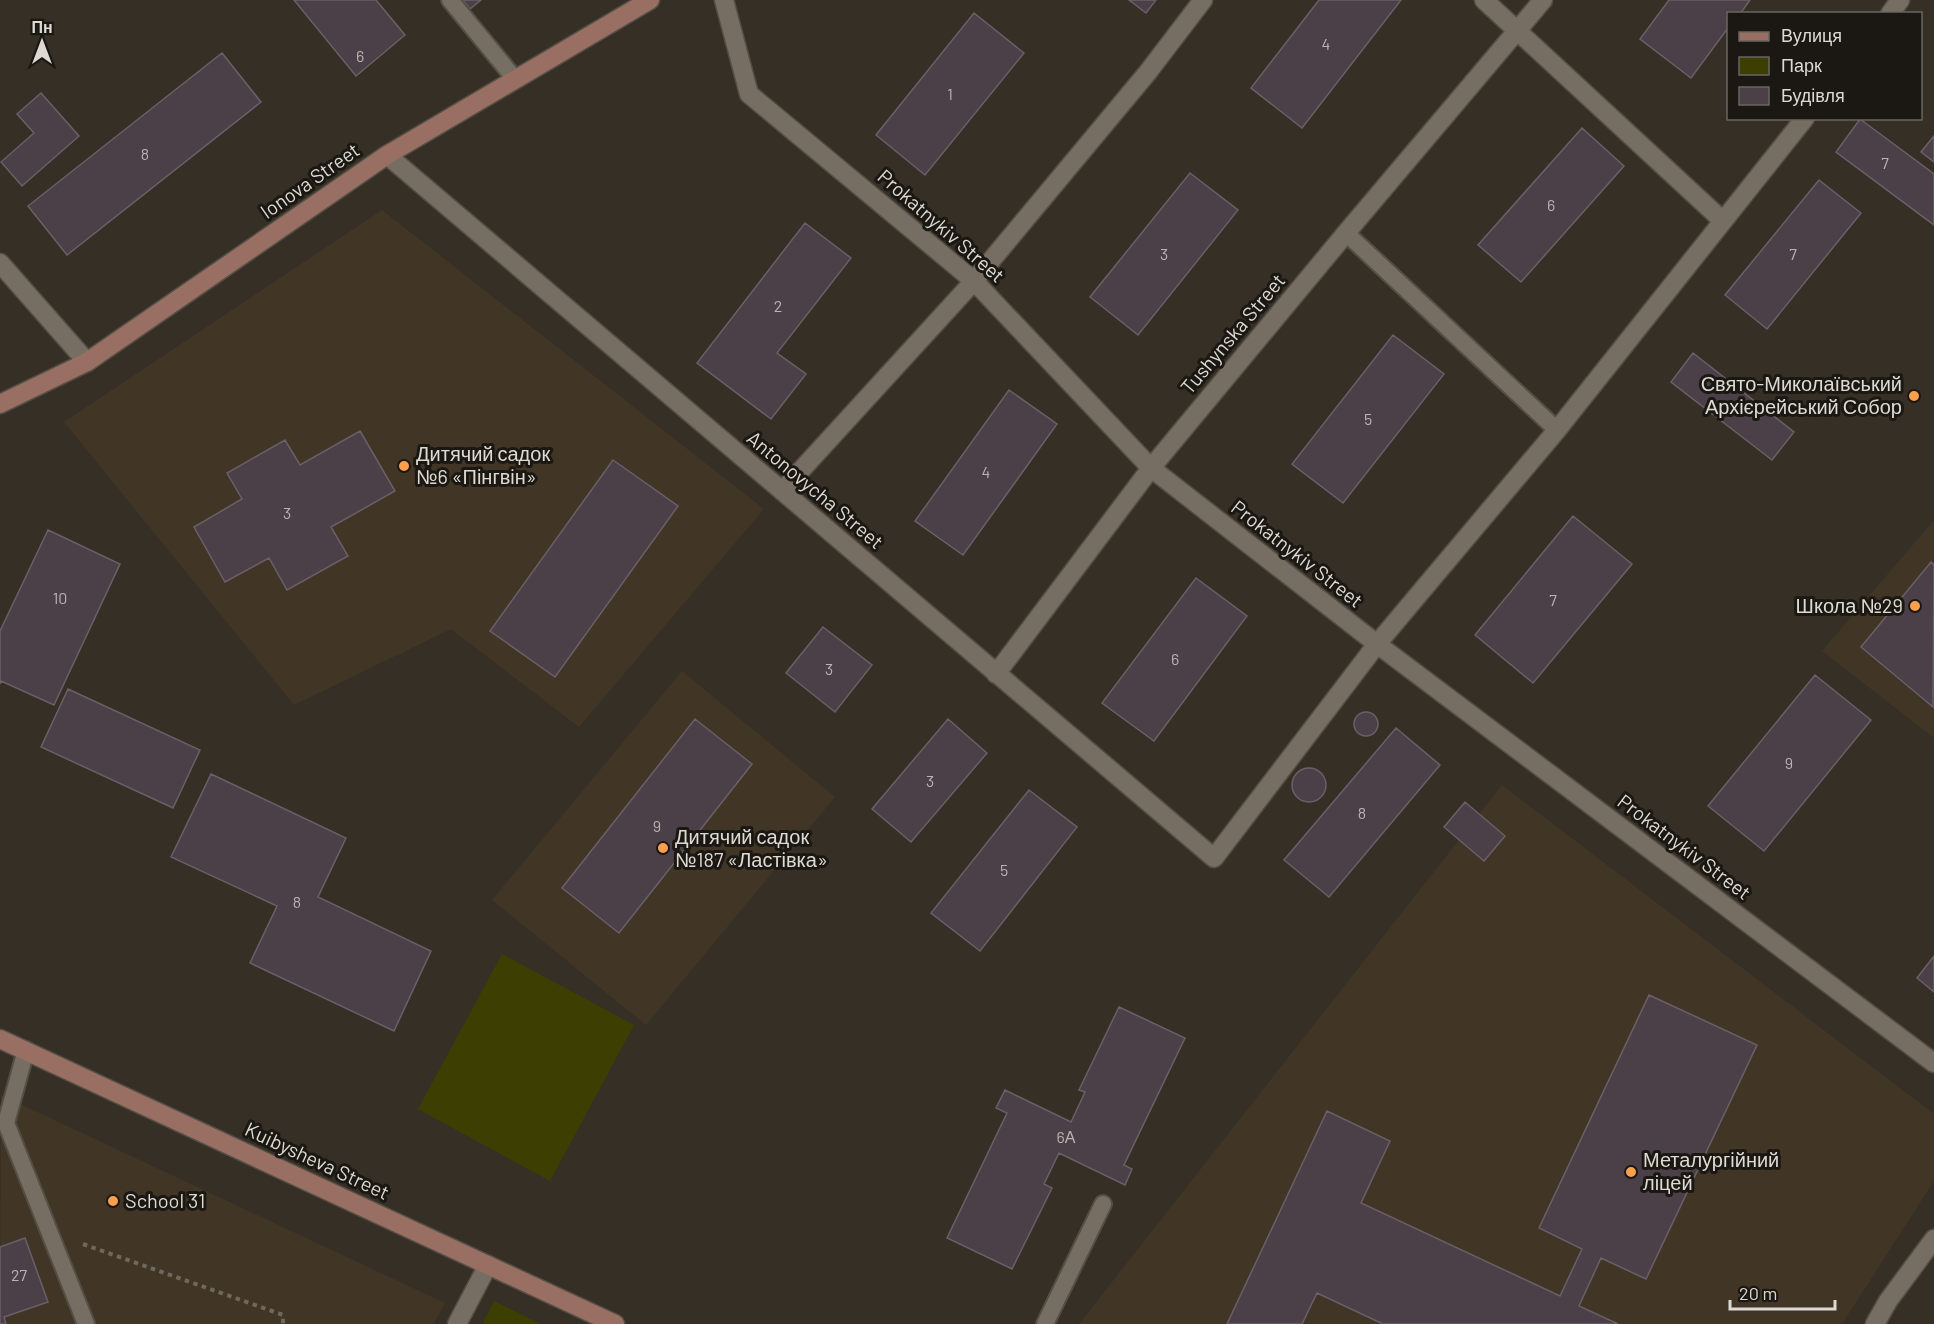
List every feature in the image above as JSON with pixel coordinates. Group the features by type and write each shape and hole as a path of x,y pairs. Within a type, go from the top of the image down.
{"street":[{"name":"Ionova Street","path":"0,404 87,362 387,155 650,0"},
{"name":"Prokatnykiv Street","path":"724,0 749,94 974,280 1151,468 1377,644 1934,1064"},
{"path":"782,491 974,280 1148,72 1203,0"},
{"path":"1484,0 1723,221"},
{"name":"Tushynska Street","path":"996,674 1151,468 1543,0"},
{"path":"1377,644 1557,430 1804,120"},
{"name":"Antonovycha Street","path":"387,155 1214,858 1377,644"},
{"path":"0,263 87,362"},
{"name":"Kuibysheva Street","path":"0,1039 615,1324"},
{"path":"1875,1324 1888,1301 1934,1239"},
{"path":"457,1324 488,1265"}],"lane":[{"path":"450,0 516,79"},
{"path":"1346,233 1557,430"},
{"path":"26,1050 6,1123 86,1324"},
{"path":"1045,1324 1103,1204"}],"path":[{"path":"50,1233 283,1315 283,1324"}],"shaded area":[{"name":"Дитячий садок №6 «Пінгвін»","path":"382,210 764,509 579,727 451,629 294,705 64,422"},
{"path":"1934,520 1934,738 1822,651"},
{"name":"Дитячий садок №187 «Ластівка»","path":"682,671 835,797 646,1025 492,900"},
{"path":"1502,785 1934,1114 1934,1181 1842,1324 1079,1324"},
{"name":"School 31","path":"1,1095 445,1303 434,1324 0,1324"}],"green space":[{"path":"502,954 634,1025 550,1181 418,1109"},
{"path":"494,1301 541,1324 482,1324"}],"building":[{"path":"294,0 376,0 405,35 356,76"},
{"path":"463,0 481,0 470,9"},
{"path":"1129,0 1156,0 1146,13"},
{"path":"1319,0 1401,0 1302,128 1251,88"},
{"path":"1669,0 1750,0 1741,12 1727,12 1727,29 1691,78 1640,39"},
{"path":"974,13 1024,53 925,175 876,135"},
{"path":"222,53 261,102 67,255 28,206"},
{"path":"41,93 79,136 22,186 1,162 34,133 17,114"},
{"path":"1861,120 1934,174 1934,225 1836,152"},
{"path":"1582,128 1624,166 1521,282 1478,245"},
{"path":"1934,136 1934,162 1921,152"},
{"path":"1190,173 1238,210 1138,335 1090,297"},
{"path":"1819,180 1861,213 1767,329 1725,295"},
{"path":"805,223 851,258 777,353 806,374 771,419 697,363"},
{"path":"1393,335 1444,374 1343,503 1292,464"},
{"path":"1693,353 1794,432 1772,460 1671,382"},
{"path":"1009,390 1057,424 963,555 915,521"},
{"path":"360,431 395,491 331,527 348,556 287,590 269,558 225,582 194,527 242,499 227,473 285,440 300,465"},
{"path":"613,460 678,506 555,677 490,631"},
{"path":"1573,516 1632,564 1533,683 1475,635"},
{"path":"48,530 120,564 54,705 1,681 0,684 0,631"},
{"name":"Школа №29","path":"1931,562 1934,565 1933,707 1861,647"},
{"path":"1196,578 1247,616 1154,741 1102,703"},
{"path":"823,627 872,665 835,712 786,673"},
{"path":"1815,675 1871,720 1764,851 1708,806"},
{"path":"68,689 200,750 173,808 41,747"},
{"path":"1366,712 1371,713 1377,719 1377,729 1371,735 1366,736 1361,735 1355,729 1354,724 1355,719 1361,713"},
{"path":"695,719 752,764 619,933 562,888"},
{"path":"948,719 987,753 911,842 872,809"},
{"path":"1396,728 1440,765 1329,897 1284,860"},
{"path":"1309,768 1321,773 1326,785 1321,797 1309,802 1297,797 1292,785 1297,773"},
{"path":"211,774 346,838 318,897 431,951 394,1031 250,963 277,906 171,857"},
{"path":"1029,790 1077,827 980,951 931,913"},
{"path":"1465,802 1505,836 1484,861 1444,827"},
{"path":"1934,956 1934,992 1917,978"},
{"name":"Металургійний ліцей","path":"1649,995 1757,1045 1646,1279 1601,1258 1579,1306 1618,1324 1383,1324 1317,1293 1302,1324 1227,1324 1327,1111 1390,1141 1361,1203 1560,1296 1582,1249 1539,1228"},
{"path":"1119,1007 1185,1038 1124,1165 1132,1169 1125,1185 1059,1153 1044,1184 1052,1188 1012,1269 947,1238 1007,1113 996,1108 1005,1090 1071,1122 1085,1092 1079,1090"},
{"path":"25,1238 48,1302 4,1317 6,1324 0,1324 0,1247"}],"place":[{"name":"Свято-Миколаївський Архієрейський Собор","path":"1914,396"},
{"name":"Дитячий садок №6 «Пінгвін»","path":"404,466"},
{"name":"Школа №29","path":"1915,606"},
{"name":"Дитячий садок №187 «Ластівка»","path":"663,848"},
{"name":"Металургійний ліцей","path":"1631,1172"},
{"name":"School 31","path":"113,1201"}]}
